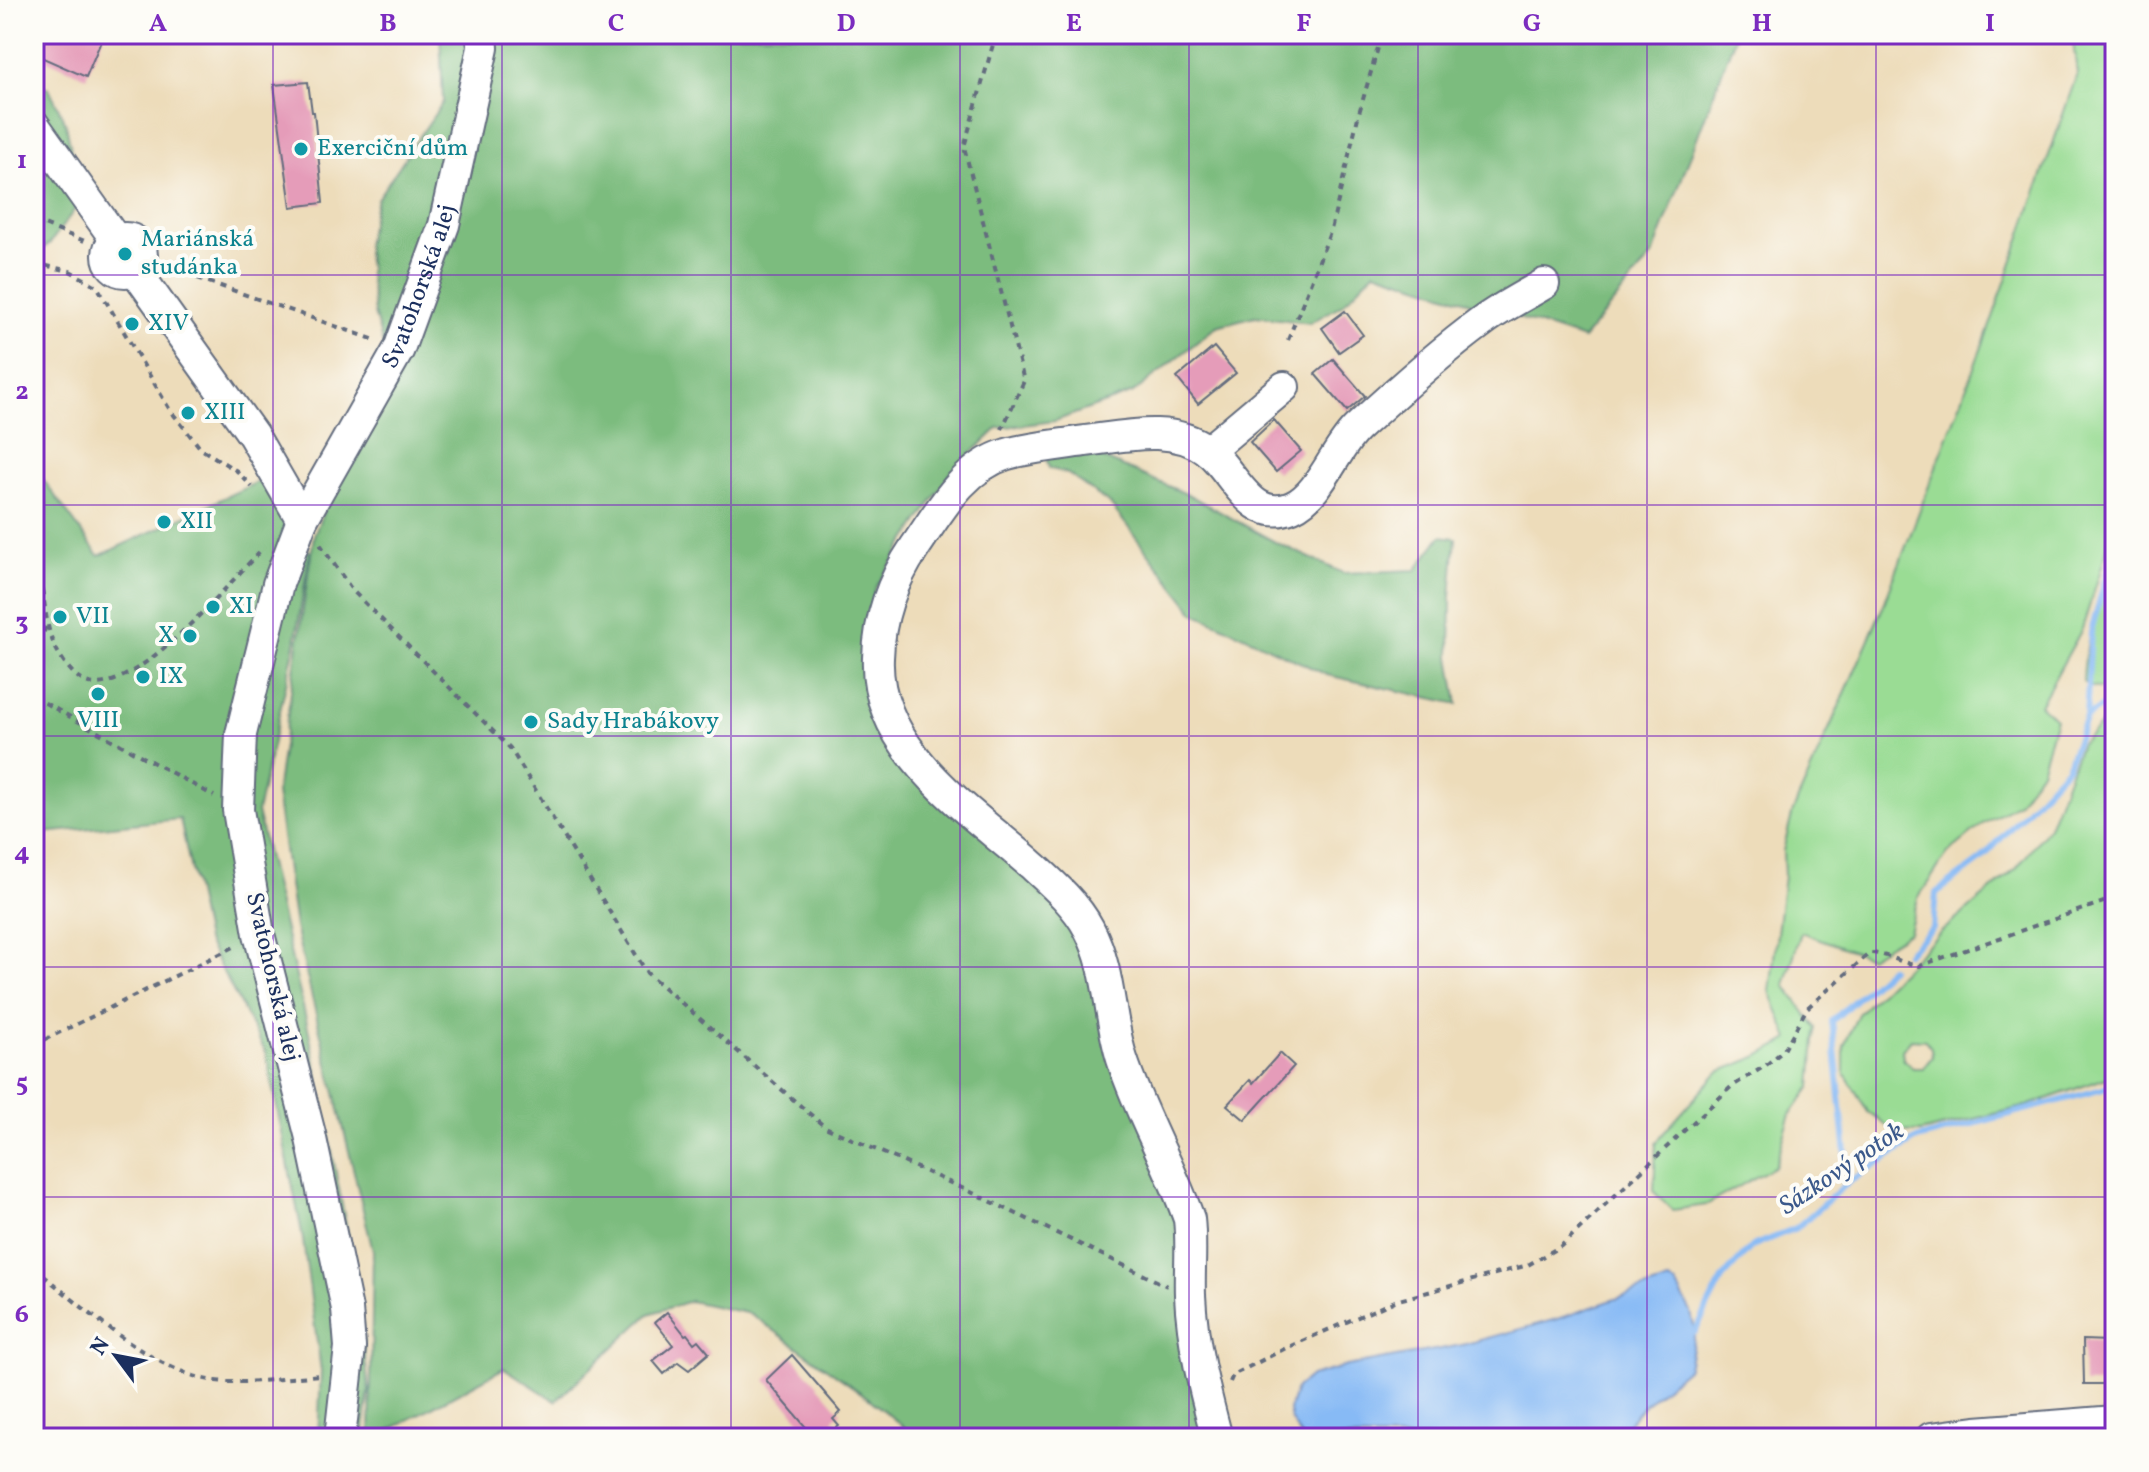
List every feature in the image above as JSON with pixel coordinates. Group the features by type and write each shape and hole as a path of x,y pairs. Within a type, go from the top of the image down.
{"street":[{"name":"Svatohorská alej","path":"340,1438 350,1347 347,1309 310,1134 259,934 238,810 241,734 278,584 302,520 399,349 444,225 483,48 482,34"},
{"path":"34,125 112,245 129,237 141,245 139,264 253,435 302,520"},
{"path":"1217,1438 1202,1377 1190,1296 1192,1242 1189,1219 1123,1060 1099,950 1087,925 1055,885 936,781 902,744 890,722 877,667 879,631 888,597 916,546 949,497 973,472 1001,456 1034,448 1143,433 1180,437 1208,451 1244,495 1257,504 1273,510 1292,507 1322,479 1332,459 1353,432 1419,373 1485,320 1544,284"},
{"path":"1208,451 1284,387"},
{"path":"1931,1438 2115,1421"}],"path":[{"path":"996,34 964,147 1024,381 999,434"},
{"path":"1288,340 1331,230 1382,34"},
{"path":"34,221 112,245"},
{"path":"34,263 70,271 97,286 170,410 201,449 237,471 255,490"},
{"path":"139,264 399,349"},
{"path":"302,520 352,590 510,748 647,973 825,1127 1190,1296"},
{"path":"34,567 42,582 46,626 58,653 70,671 87,683 111,684 136,671 186,628 268,543"},
{"path":"34,654 46,626"},
{"path":"34,697 238,810"},
{"path":"1228,1387 1233,1375 1395,1301 1528,1265 1561,1246 1731,1087 1784,1050 1807,1008 1870,953 1886,954 1919,966 2115,898"},
{"path":"34,1045 259,934"},
{"path":"34,1268 130,1345 194,1377 220,1382 348,1374"}],"green space":[{"path":"440,34 1736,34 1653,255 1583,339 1375,271 1343,304 1310,323 1255,316 1217,326 1133,393 1055,421 998,428 950,474 875,589 862,649 892,739 1085,926 1188,1223 1210,1438 917,1438 867,1397 751,1314 690,1301 649,1314 556,1401 504,1368 370,1438 373,1251 295,927 276,793 314,535 386,355 374,313 366,244 377,199 443,102"},
{"path":"2068,34 2115,34 2115,508 2106,553 2082,629 2040,705 2056,719 2041,770 2018,803 1983,824 1947,854 1918,898 1909,932 1869,957 1801,932 1785,985 1816,1028 1811,1087 1791,1114 1775,1166 1706,1205 1673,1210 1654,1192 1656,1144 1661,1136 1718,1072 1757,1057 1789,1039 1770,991 1784,876 1783,851 1793,811 1882,609 1991,323 2077,74 2073,41"},
{"path":"34,80 50,90 66,124 81,201 50,243 34,256"},
{"path":"1045,454 1098,456 1191,496 1275,542 1343,573 1416,570 1441,536 1456,538 1450,657 1458,704 1327,675 1195,613 1110,504 1068,474 1049,468"},
{"path":"34,467 99,556 268,477 291,535 310,552 294,649 257,812 309,1032 356,1278 369,1391 363,1438 318,1438 321,1371 302,1233 266,1053 206,940 180,819 34,834"},
{"path":"2115,554 2115,686 2098,688 2083,682 2086,649"},
{"path":"2115,711 2115,1075 2023,1107 1920,1132 1894,1131 1868,1112 1844,1072 1844,1046 1858,1014 1940,933 2016,869 2049,827 2081,743","holes":["1911,1039 1925,1040 1931,1048 1932,1057 1923,1068 1913,1068 1903,1059 1902,1050"]}],"water":[{"path":"1668,1281 1676,1284 1691,1312 1695,1332 1688,1368 1644,1405 1624,1428 1590,1438 1302,1438 1290,1419 1289,1410 1296,1388 1311,1376 1347,1366 1462,1345 1557,1319"}],"building":[{"path":"42,34 104,34 86,77 34,54"},
{"name":"Exerciční dům","path":"308,82 323,203 291,207 274,85"},
{"path":"1345,311 1363,335 1339,352 1322,328"},
{"path":"1214,347 1236,373 1198,404 1177,378"},
{"path":"1333,359 1365,396 1347,411 1315,374"},
{"path":"1274,420 1301,451 1276,472 1250,442"},
{"path":"1280,1053 1294,1066 1245,1120 1227,1105 1250,1080 1253,1083"},
{"path":"667,1312 685,1335 694,1343 698,1340 709,1353 689,1370 678,1362 664,1374 653,1361 673,1345 655,1322"},
{"path":"2083,1340 2109,1341 2109,1384 2084,1384"},
{"path":"792,1355 841,1412 833,1419 839,1426 825,1438 815,1438 766,1380"}],"waterway":[{"path":"1907,953 1933,928 1936,893 1981,860 2067,767 2086,717 2091,632 2115,543"},
{"path":"2086,717 2115,699"},
{"path":"1849,1182 1832,1021 1890,968"},
{"name":"Sázkový potok","path":"1688,1336 1695,1332 1722,1279 1752,1246 1796,1228 1849,1182 1917,1139 2103,1089 2115,1083"}],"place":[{"name":"Exerciční dům","path":"301,149"},
{"name":"Mariánská studánka","path":"125,254"},
{"name":"XIV","path":"132,324"},
{"name":"XIII","path":"188,413"},
{"name":"XII","path":"164,522"},
{"name":"XI","path":"213,607"},
{"name":"VII","path":"60,617"},
{"name":"X","path":"190,636"},
{"name":"IX","path":"143,677"},
{"name":"VIII","path":"98,694"},
{"name":"Sady Hrabákovy","path":"531,722"}]}
